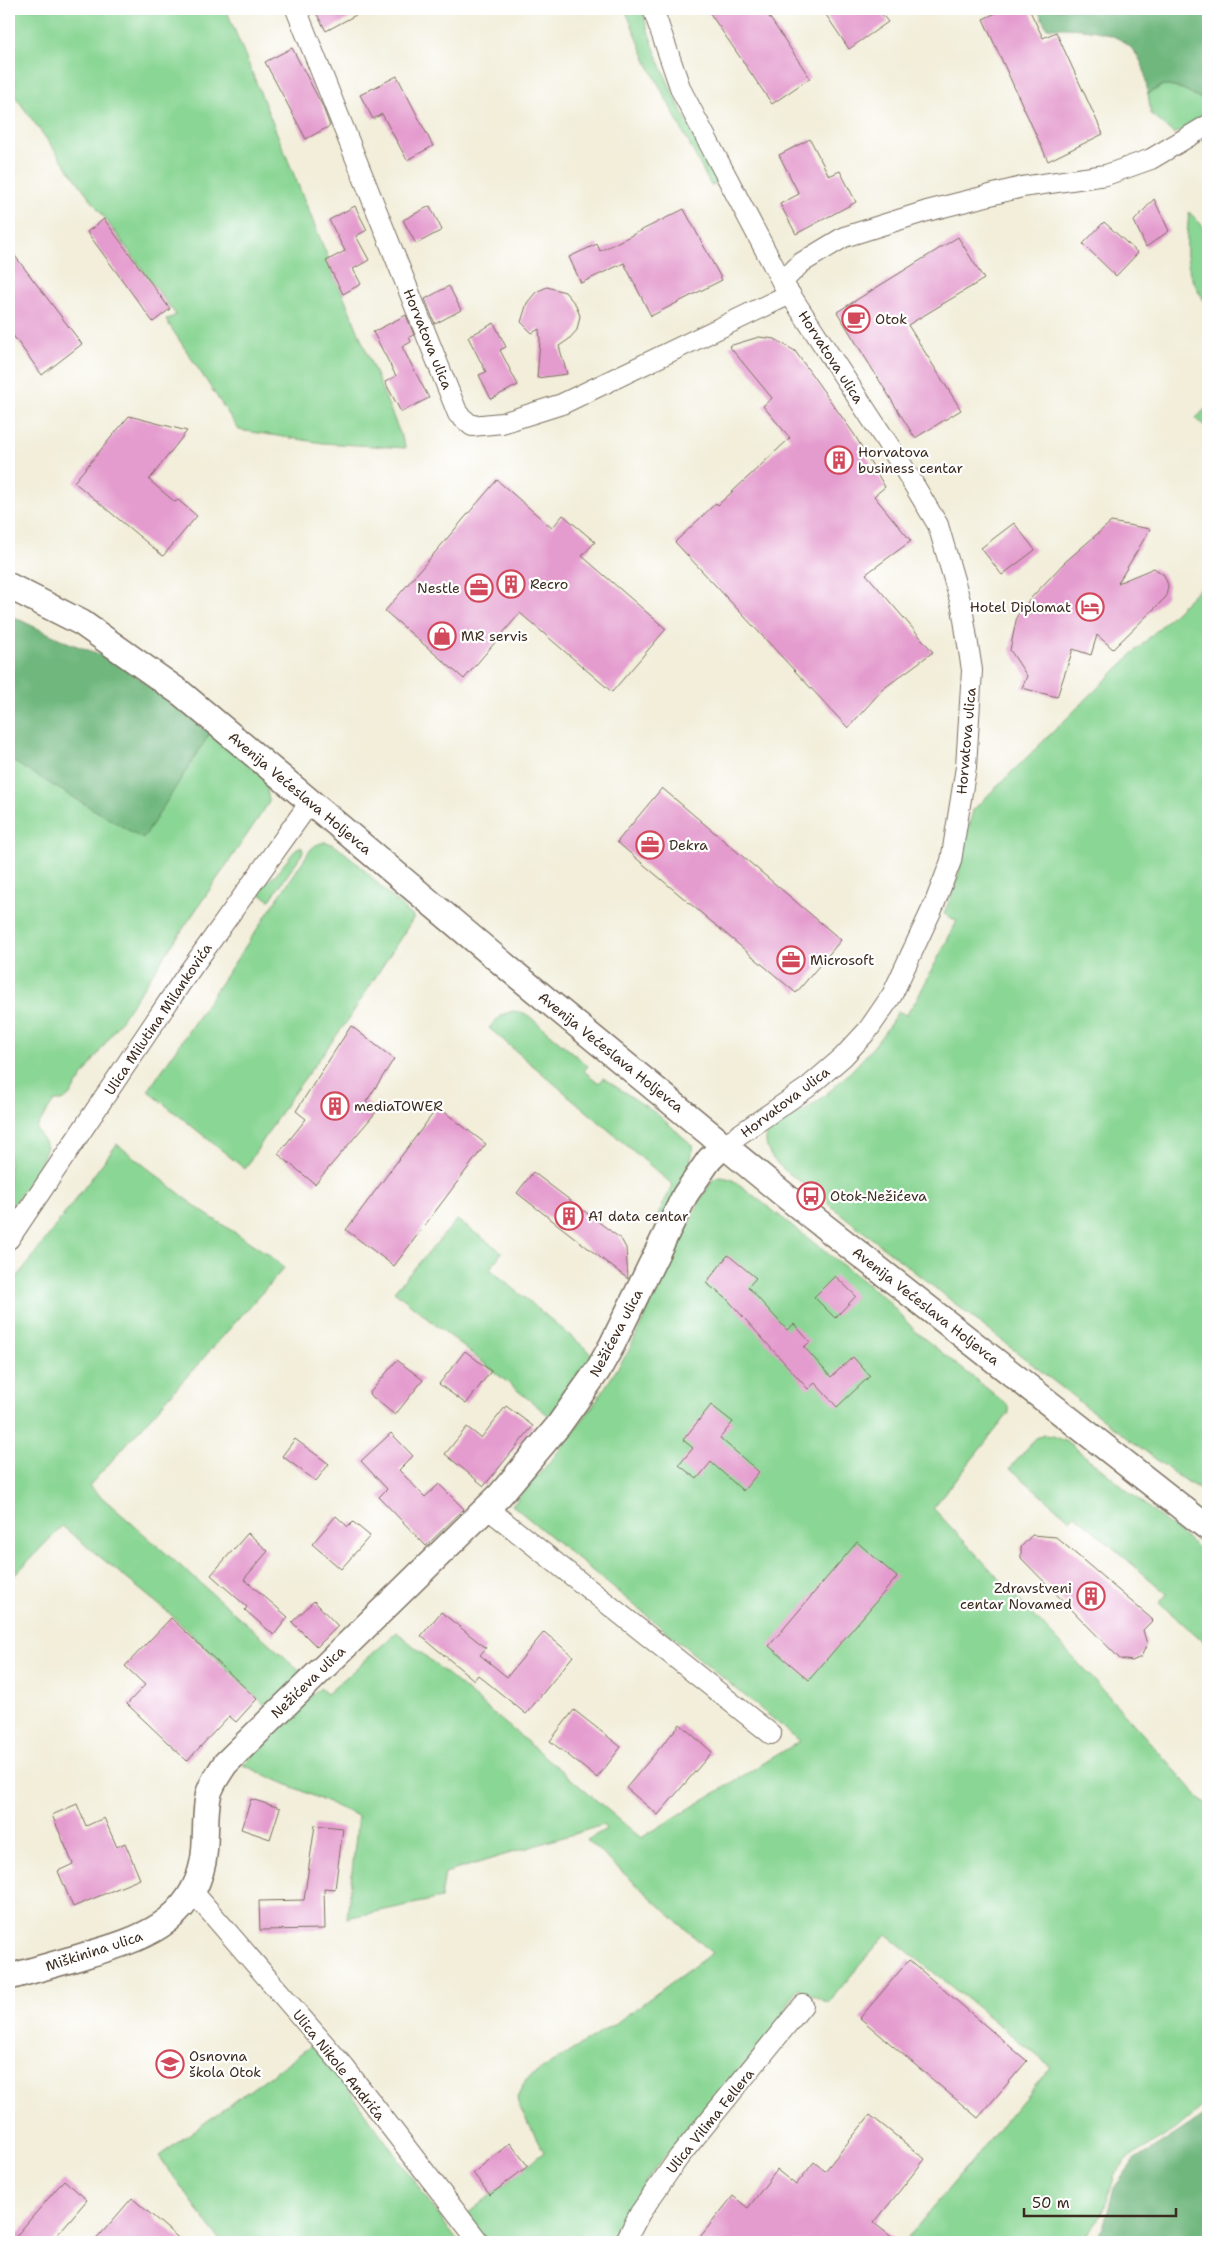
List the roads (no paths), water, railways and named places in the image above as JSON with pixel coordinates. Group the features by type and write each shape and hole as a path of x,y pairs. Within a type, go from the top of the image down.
{"street":[{"name":"Horvatova ulica","path":"296,9 458,414 472,426 502,422 562,404 786,288 801,263 844,237 927,211 1014,189 1106,174 1151,158 1208,125"},
{"name":"Horvatova ulica","path":"654,9 681,90 786,288 905,470 938,525 962,607 972,670 966,768 951,861 934,905 892,995 868,1030 844,1057 808,1088 724,1145"},
{"name":"Avenija Većeslava Holjevca","path":"9,586 82,623 182,694 514,973 802,1209 1208,1528"},
{"name":"Ulica Milutina Milankovića","path":"9,1239 183,980 311,801"},
{"name":"Nežićeva ulica","path":"194,1892 205,1854 208,1796 214,1780 225,1764 242,1745 487,1508 558,1426 598,1370 682,1201 704,1167 724,1145"},
{"path":"487,1508 771,1734"},
{"name":"Miškinina ulica","path":"9,1977 117,1946 145,1935 161,1925 184,1905 194,1892"},
{"name":"Ulica Nikole Andrića","path":"194,1892 345,2068 479,2242"},
{"name":"Ulica Vilima Fellera","path":"625,2242 640,2213 679,2157 803,2005"}],"place":[{"name":"Otok","path":"856,319"},
{"name":"Horvatova business centar","path":"839,460"},
{"name":"Recro","path":"511,584"},
{"name":"Nestle","path":"479,588"},
{"name":"Hotel Diplomat","path":"1090,607"},
{"name":"MR servis","path":"442,636"},
{"name":"Dekra","path":"650,845"},
{"name":"Microsoft","path":"791,960"},
{"name":"mediaTOWER","path":"335,1106"},
{"name":"Otok-Nežićeva","path":"811,1196"},
{"name":"A1 data centar","path":"569,1216"},
{"name":"Zdravstveni centar Novamed","path":"1091,1596"},
{"name":"Osnovna škola Otok","path":"170,2064"}]}
